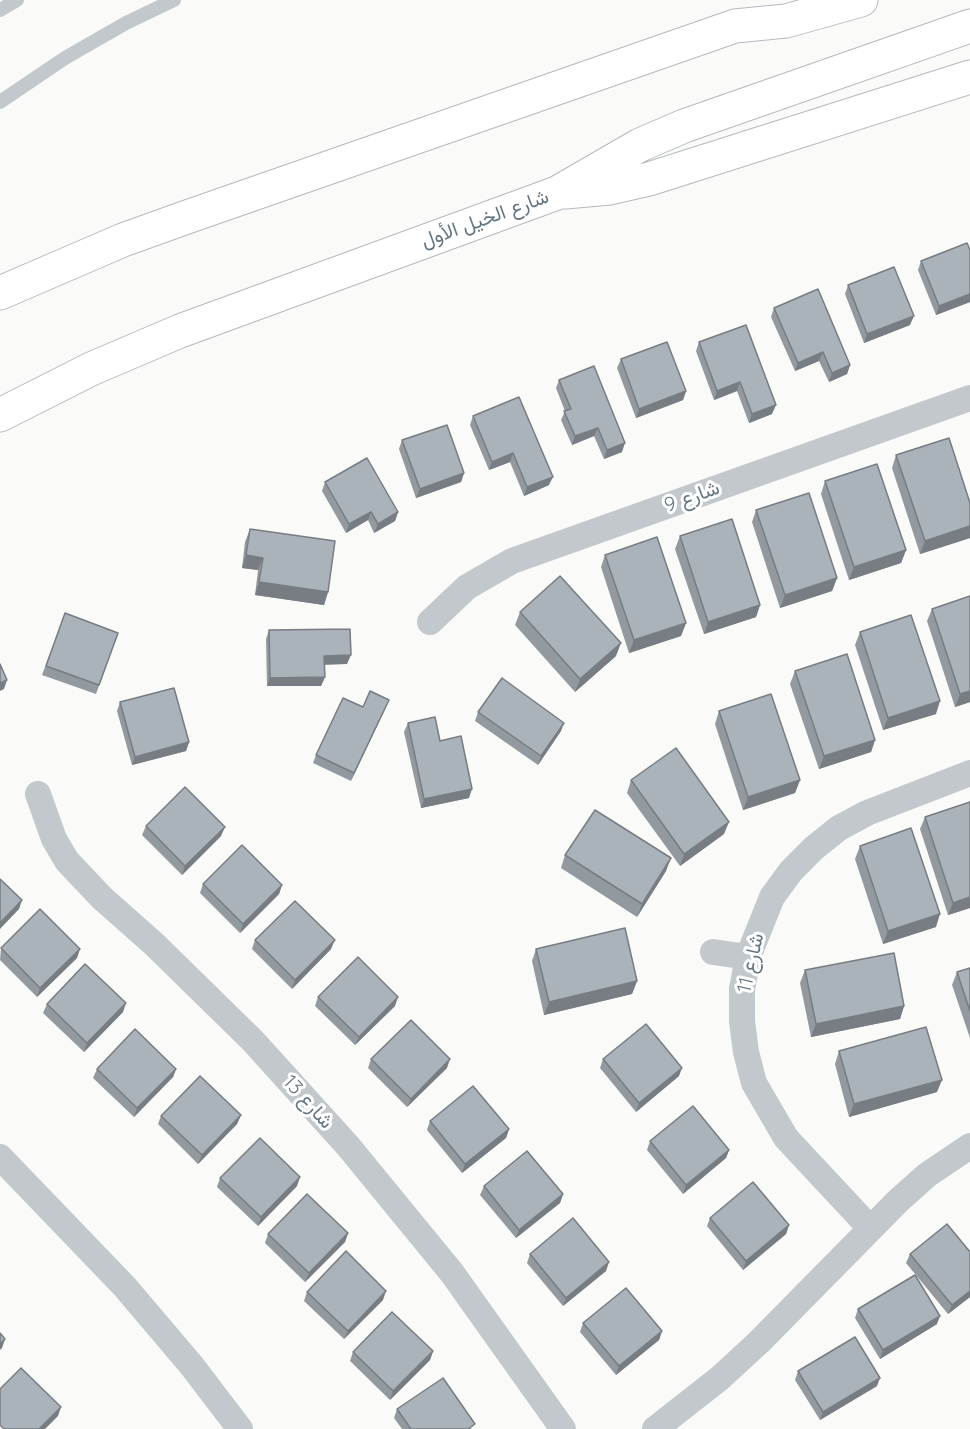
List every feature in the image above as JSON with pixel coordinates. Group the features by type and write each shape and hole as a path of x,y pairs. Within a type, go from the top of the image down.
{"main road":[{"path":"735,26 774,0"},
{"path":"0,293 123,240 735,26 812,16 861,0"},
{"name":"شارع الخيل الأول","path":"0,416 91,369 180,331 557,193 629,151 684,126 970,26"},
{"path":"557,193 610,188 649,179 970,77"}],"street":[{"name":"شارع 9","path":"430,622 467,587 512,561 970,398"},
{"name":"شارع 11","path":"870,1228 786,1138 754,1083 746,1052 742,1021 742,989 748,957 772,897 791,871 814,848 839,828 867,813 970,773"},
{"name":"شارع 13","path":"38,794 51,832 67,861 102,898 154,944 253,1041 348,1146 452,1273 562,1429"},
{"path":"713,952 748,957"},
{"path":"655,1429 712,1385 759,1342 870,1228 927,1175 970,1146"},
{"path":"0,1157 55,1211 125,1287 192,1366 240,1429"}],"lane":[{"path":"0,10 17,0"},
{"path":"0,102 66,58 126,23 174,0"}],"building":[{"path":"967,243 970,250 970,294 939,306 921,261"},
{"path":"894,267 914,316 867,334 848,285"},
{"path":"818,289 850,365 832,373 823,352 798,363 774,308"},
{"path":"746,325 776,405 752,414 740,382 717,391 699,342"},
{"path":"667,342 686,391 639,409 621,359"},
{"path":"594,366 625,443 607,450 598,428 575,436 564,411 571,409 559,380"},
{"path":"519,397 553,477 527,487 513,453 492,462 473,416"},
{"path":"447,425 464,473 420,489 402,440"},
{"path":"949,438 970,503 970,526 925,541 896,455"},
{"path":"367,458 398,512 378,524 371,512 349,524 325,482"},
{"path":"877,464 906,550 854,567 825,481"},
{"path":"809,493 837,578 785,595 756,510"},
{"path":"732,519 760,605 708,622 680,536"},
{"path":"250,529 335,541 328,592 259,582 263,558 246,555"},
{"path":"657,537 686,623 634,640 605,555"},
{"path":"560,576 621,643 580,679 520,612"},
{"path":"970,596 970,691 960,694 932,609"},
{"path":"65,613 118,633 99,685 46,666"},
{"path":"911,615 940,701 888,718 860,632"},
{"path":"350,629 351,655 324,656 325,677 270,678 269,630"},
{"path":"847,654 875,740 824,756 795,671"},
{"path":"0,664 7,680 0,683"},
{"path":"502,678 564,723 541,756 478,712"},
{"path":"174,688 189,742 135,757 120,702"},
{"path":"370,691 389,700 354,773 316,755 343,698 363,707"},
{"path":"771,694 800,780 748,797 719,711"},
{"path":"435,717 440,741 461,736 472,789 424,799 408,723"},
{"path":"676,748 729,822 684,854 631,780"},
{"path":"185,787 225,827 185,866 146,826"},
{"path":"970,802 970,897 953,903 925,817"},
{"path":"595,810 671,858 642,904 565,855"},
{"path":"911,828 940,914 888,931 860,846"},
{"path":"242,845 282,885 243,924 203,884"},
{"path":"0,879 22,900 0,923"},
{"path":"295,901 335,940 295,980 255,940"},
{"path":"40,909 80,949 40,988 1,948"},
{"path":"625,928 637,981 549,1002 536,949"},
{"path":"894,953 904,1006 816,1024 805,970"},
{"path":"358,957 398,997 359,1037 318,997"},
{"path":"85,964 126,1003 87,1043 47,1004"},
{"path":"970,968 970,1011 957,972"},
{"path":"411,1020 450,1059 411,1099 371,1059"},
{"path":"646,1024 682,1068 639,1103 603,1059"},
{"path":"926,1027 942,1080 854,1104 839,1051"},
{"path":"135,1029 176,1069 137,1108 97,1069"},
{"path":"200,1076 241,1115 202,1155 161,1116"},
{"path":"473,1086 509,1129 465,1164 430,1121"},
{"path":"693,1106 729,1150 686,1185 650,1141"},
{"path":"260,1138 300,1177 261,1217 220,1178"},
{"path":"527,1151 563,1194 519,1230 484,1186"},
{"path":"753,1182 789,1225 746,1261 710,1218"},
{"path":"307,1194 348,1233 309,1273 268,1234"},
{"path":"573,1218 609,1262 566,1298 530,1254"},
{"path":"947,1224 970,1252 970,1291 952,1305 910,1254"},
{"path":"346,1251 386,1291 348,1331 307,1292"},
{"path":"915,1275 940,1316 883,1350 858,1309"},
{"path":"626,1288 662,1331 619,1366 583,1323"},
{"path":"392,1312 433,1351 393,1391 353,1352"},
{"path":"0,1333 5,1339 0,1344"},
{"path":"855,1337 880,1378 823,1412 798,1371"},
{"path":"21,1368 61,1407 39,1429 4,1429 0,1425 0,1389"},
{"path":"443,1378 475,1424 468,1429 411,1429 397,1409"}]}
